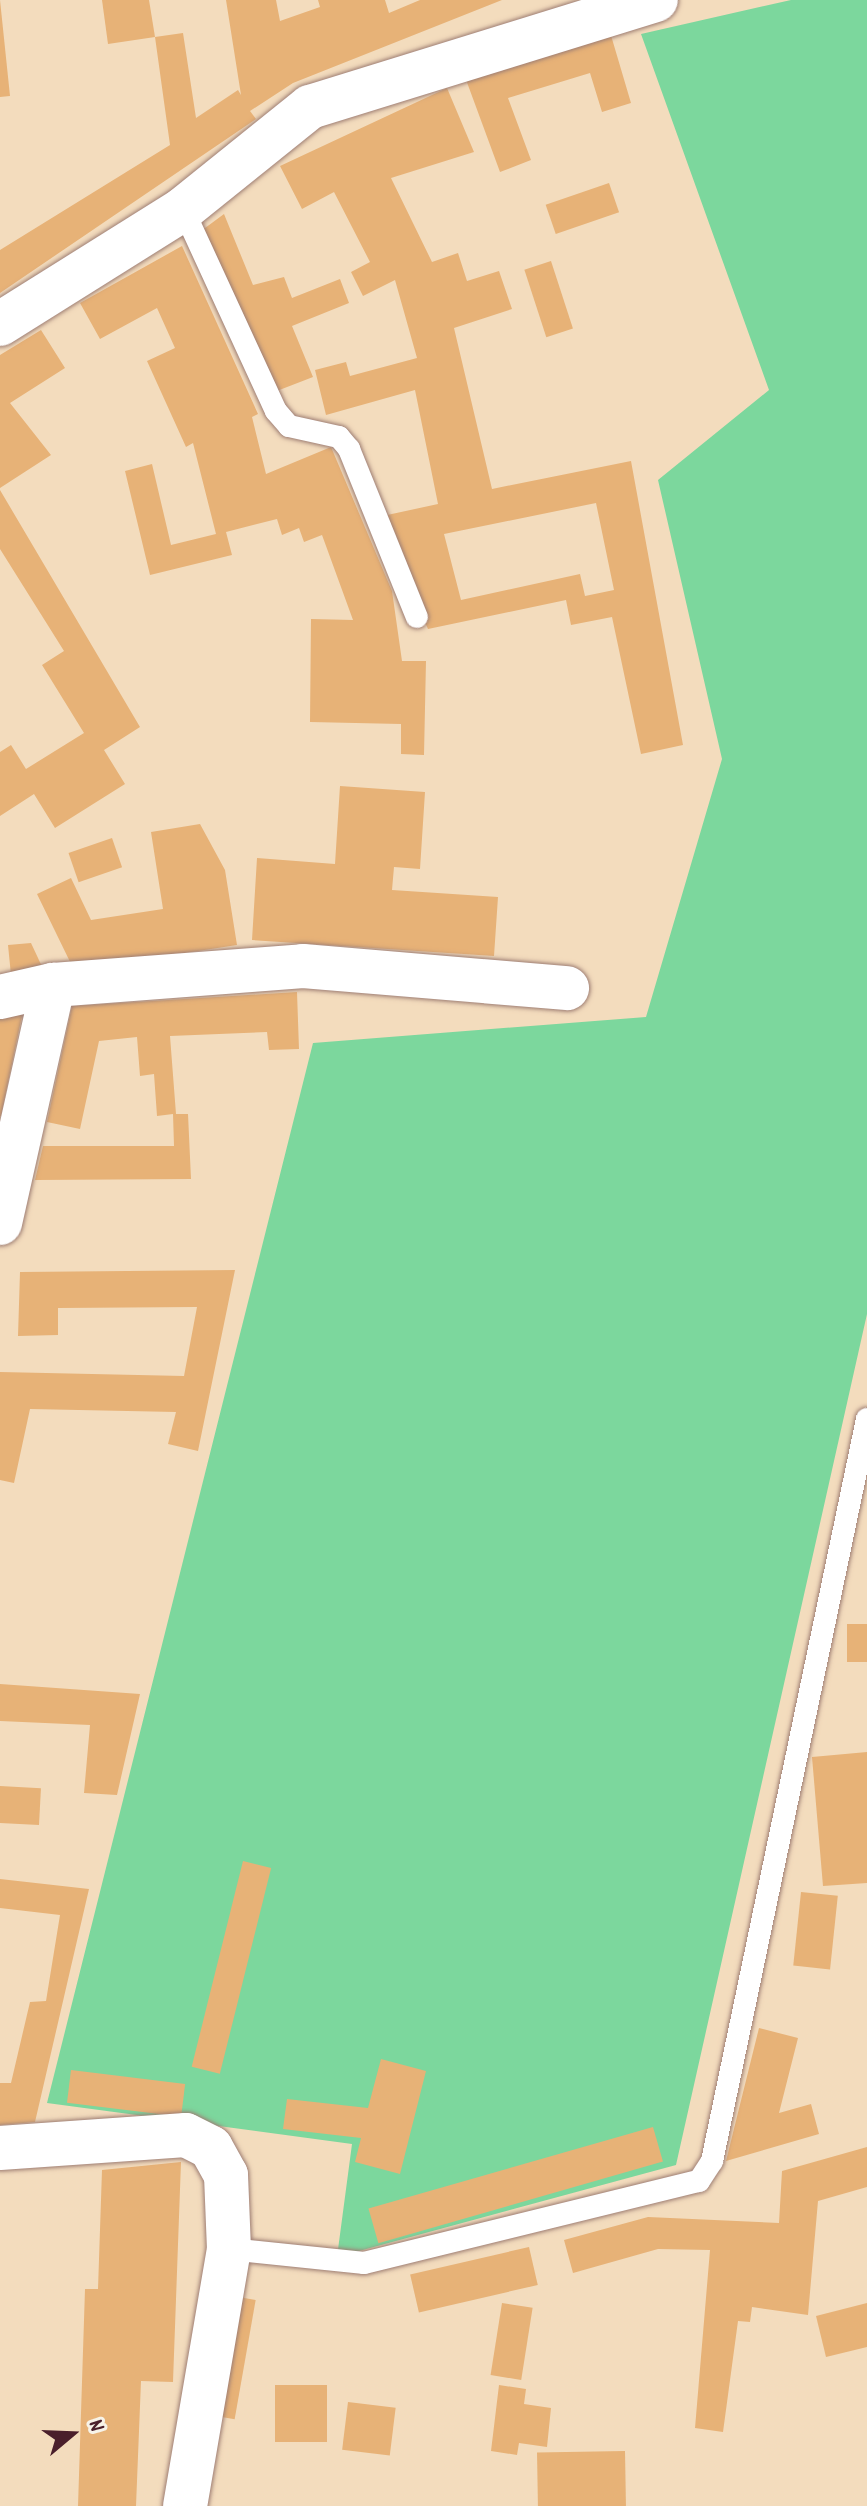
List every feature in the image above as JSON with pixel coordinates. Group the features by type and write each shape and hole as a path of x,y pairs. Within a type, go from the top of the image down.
{"street":[{"path":"0,324 183,209 310,107 656,0"},
{"path":"0,997 53,985 303,966 567,988"},
{"path":"0,1223 53,985"},
{"path":"0,2148 186,2135 211,2148 226,2175 229,2249 185,2506"}],"lane":[{"path":"183,209 276,411 289,426 339,437 349,449 417,617"},
{"path":"229,2249 364,2263 699,2181 712,2161 867,1419"}],"green space":[{"path":"791,0 867,0 867,1314 676,2165 337,2257 352,2144 47,2103 313,1043 646,1017 722,759 658,480 769,390 641,34"}],"building":[{"path":"0,0 10,96 0,97"},
{"path":"102,0 149,0 155,37 108,44"},
{"path":"226,0 276,0 280,21 320,7 318,0 385,0 389,13 420,0 502,0 293,83 250,111 256,119 0,293 0,250 170,145 155,37 183,33 196,118 238,90 241,95"},
{"path":"610,32 631,103 602,112 590,73 508,98 531,160 500,172 465,77"},
{"path":"447,88 474,152 391,178 432,262 458,253 467,281 499,271 512,309 454,328 492,489 631,461 683,745 641,754 612,617 571,625 566,600 428,629 378,517 438,504 415,390 326,415 315,370 346,362 350,376 417,358 395,280 363,296 351,272 370,262 334,192 302,209 280,166","holes":["596,503 614,590 585,596 580,574 461,600 444,534"]},
{"path":"609,183 619,212 556,234 546,205"},
{"path":"224,214 253,285 284,277 292,298 340,279 349,303 292,326 313,377 269,394 201,231"},
{"path":"182,246 258,414 252,417 266,474 331,447 392,591 402,661 426,661 424,755 401,754 401,724 310,722 311,619 353,620 322,535 304,542 299,528 282,535 277,519 226,532 232,555 150,575 125,471 152,464 171,545 216,534 193,443 186,447 147,361 175,348 157,308 100,339 80,303"},
{"path":"551,261 573,329 546,337 524,270"},
{"path":"41,330 65,368 10,403 51,455 0,488 0,355"},
{"path":"0,490 140,727 104,750 125,784 55,828 34,794 0,816 0,752 11,745 26,769 84,733 42,665 64,651 0,549"},
{"path":"340,786 425,792 420,869 394,867 392,890 498,897 494,956 252,940 257,858 335,864"},
{"path":"200,824 225,870 237,945 74,970 37,894 71,878 91,920 163,909 151,832"},
{"path":"112,838 122,867 79,882 69,853"},
{"path":"31,943 45,973 11,975 8,945"},
{"path":"297,992 299,1049 269,1050 267,1032 170,1036 176,1114 188,1114 191,1179 35,1180 43,1146 174,1146 173,1114 157,1116 154,1074 140,1076 137,1037 99,1041 80,1129 47,1122 72,1006"},
{"path":"24,1006 1,1116 0,1116 0,1012"},
{"path":"235,1270 198,1451 168,1444 176,1412 30,1409 14,1483 0,1480 0,1372 184,1376 197,1307 58,1308 58,1335 18,1336 20,1272"},
{"path":"847,1624 867,1624 867,1662 847,1662"},
{"path":"0,1684 140,1694 117,1795 84,1793 90,1725 0,1721"},
{"path":"867,1752 867,1883 823,1886 812,1757"},
{"path":"0,1786 41,1788 39,1825 0,1823"},
{"path":"243,1861 271,1868 220,2074 192,2067"},
{"path":"0,1879 89,1889 35,2122 0,2125 0,2083 11,2083 30,2002 46,2001 60,1915 0,1908"},
{"path":"801,1892 838,1896 830,1969 793,1966"},
{"path":"759,2028 798,2038 779,2113 811,2104 819,2134 726,2161"},
{"path":"381,2059 426,2071 400,2174 355,2162 361,2138 283,2129 287,2099 368,2108"},
{"path":"71,2070 185,2084 181,2117 67,2103"},
{"path":"653,2127 663,2162 378,2243 368,2209"},
{"path":"867,2147 867,2187 818,2201 808,2315 752,2307 750,2322 738,2321 723,2432 695,2428 710,2250 658,2249 573,2273 564,2240 648,2217 779,2223 782,2171"},
{"path":"181,2162 173,2382 141,2381 136,2506 78,2506 85,2289 98,2289 102,2170"},
{"path":"529,2247 538,2285 419,2312 410,2274"},
{"path":"233,2296 256,2300 235,2419 212,2415"},
{"path":"502,2303 533,2308 521,2380 491,2375"},
{"path":"867,2303 867,2347 826,2357 816,2316"},
{"path":"275,2385 327,2385 327,2442 275,2442"},
{"path":"499,2385 526,2389 524,2404 551,2408 547,2447 519,2443 517,2455 491,2451"},
{"path":"348,2402 396,2408 390,2455 342,2450"},
{"path":"625,2451 626,2506 538,2506 537,2453"}]}
